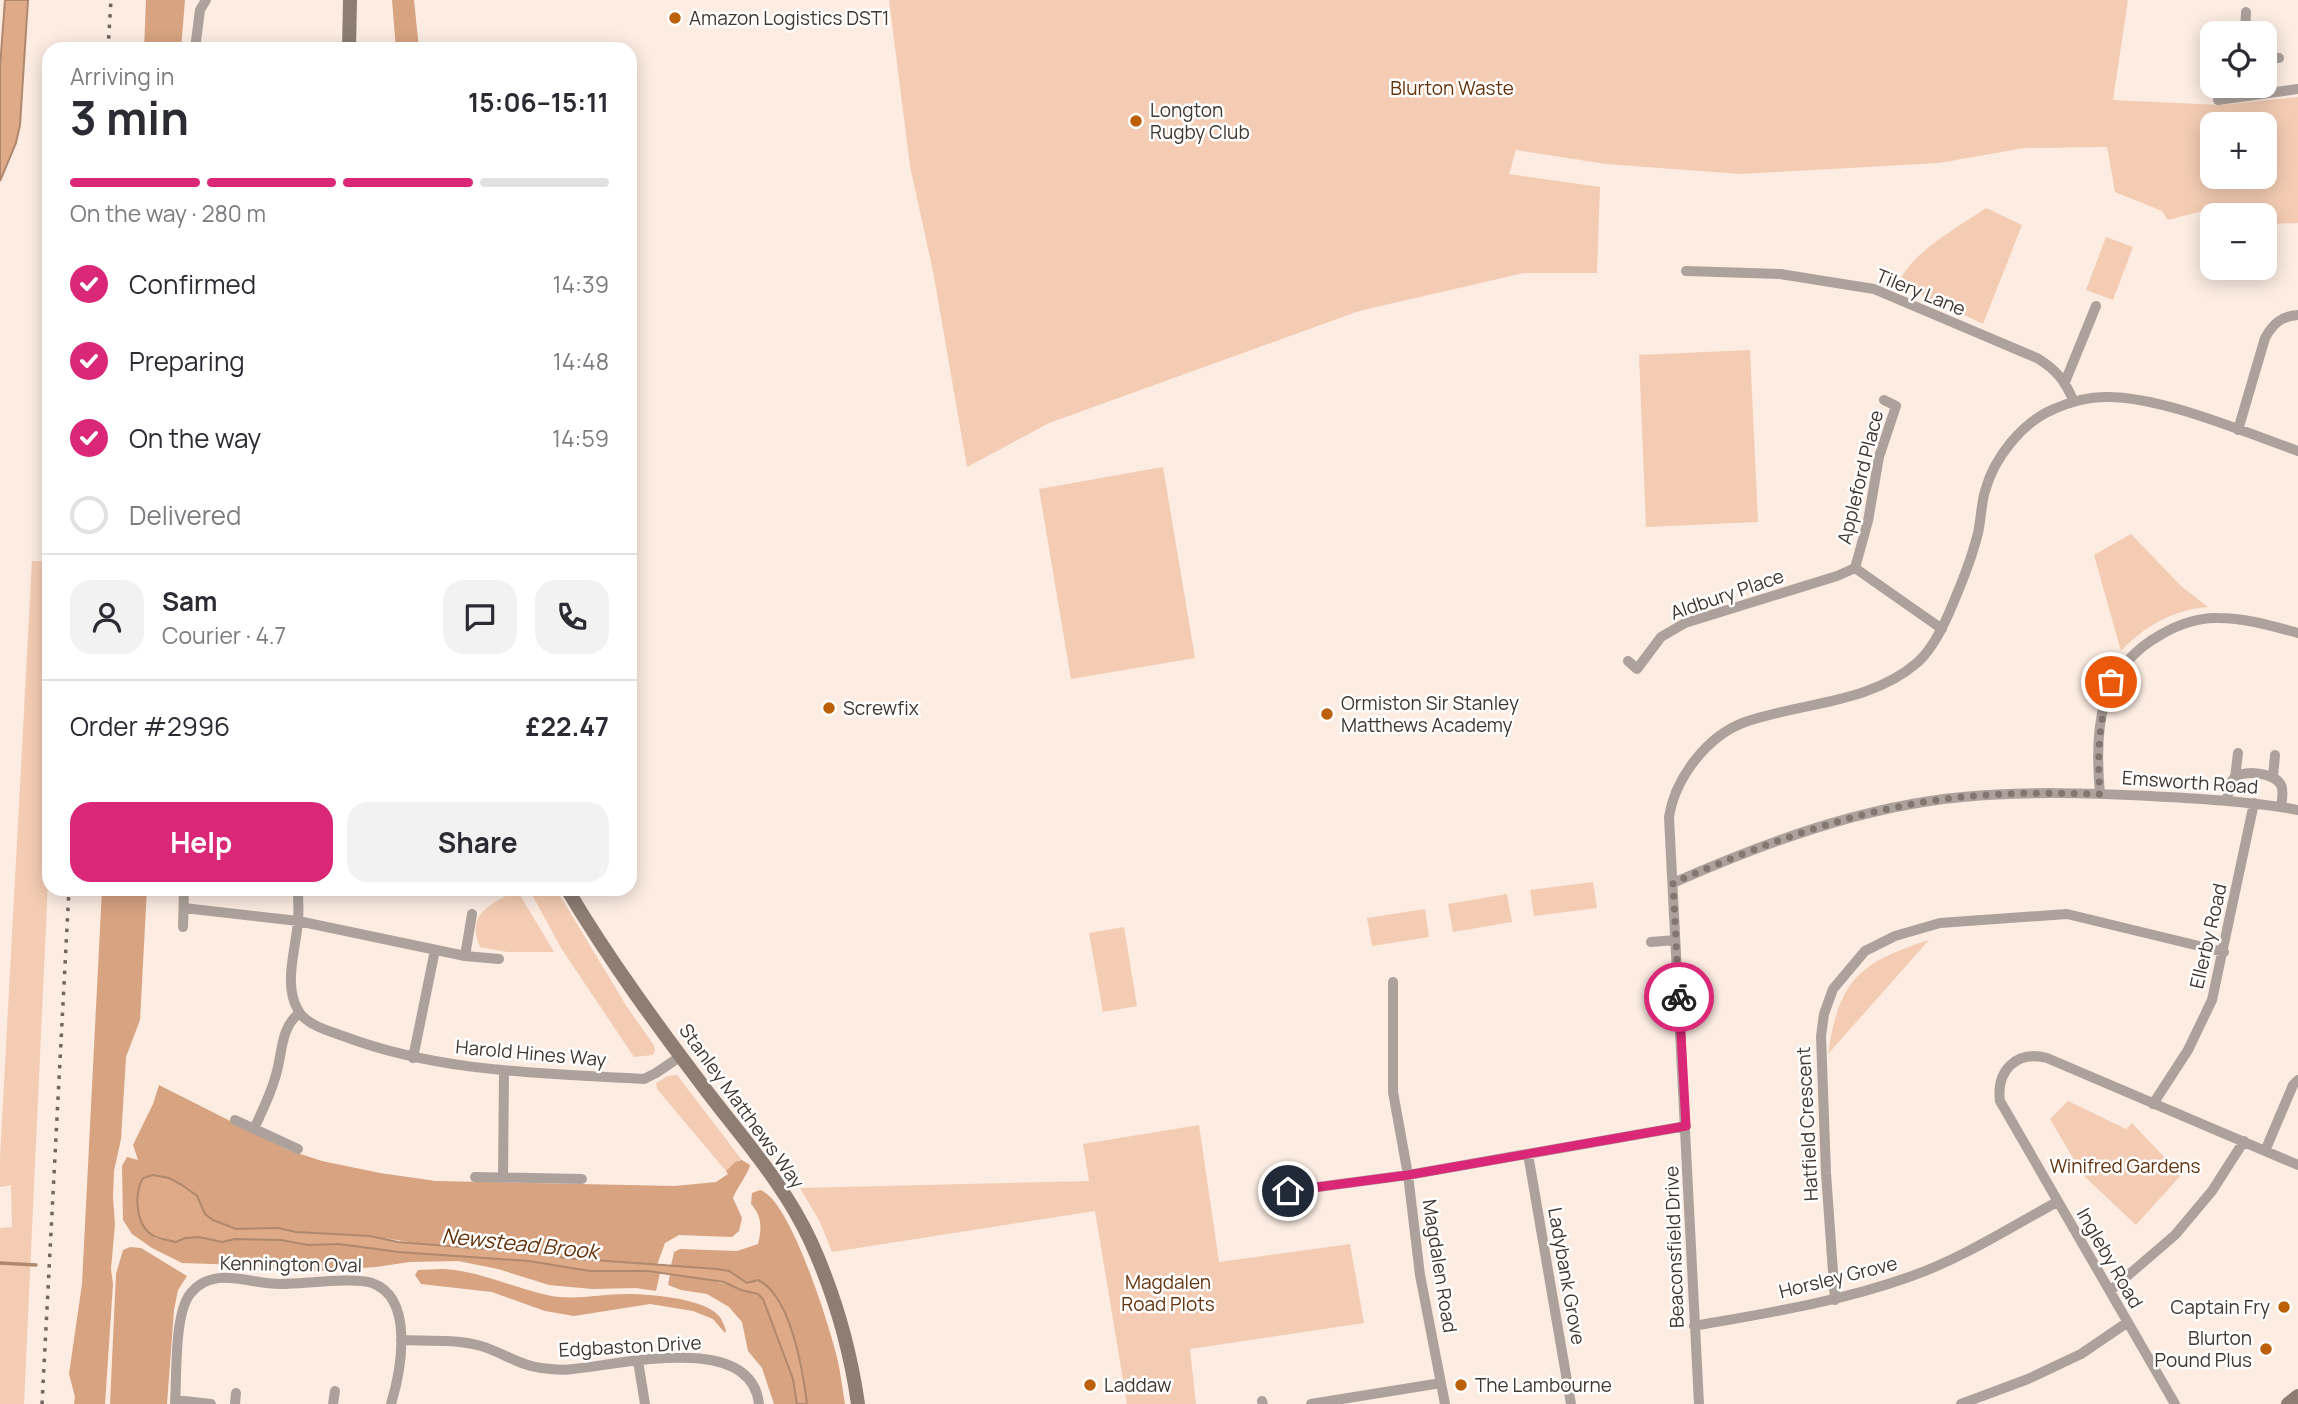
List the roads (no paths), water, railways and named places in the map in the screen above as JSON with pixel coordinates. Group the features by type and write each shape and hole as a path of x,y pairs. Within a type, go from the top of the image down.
{"main road":[{"path":"349,42 350,0"},
{"name":"Stanley Matthews Way","path":"571,896 604,949 681,1056 778,1183 811,1241 846,1340 858,1404"},
{"path":"2288,1404 2298,1396"}],"street":[{"path":"196,42 201,10 206,0"},
{"path":"2246,12 2246,21"},
{"path":"2277,90 2298,89"},
{"path":"2218,100 2224,98"},
{"name":"Tilery Lane","path":"1686,271 1780,274 1874,289 2037,358 2055,369 2065,382 2074,402"},
{"path":"2065,382 2096,306"},
{"path":"2238,430 2265,338 2272,326 2283,318 2298,315"},
{"name":"Beaconsfield Drive","path":"1699,1404 1669,817 1673,797 1695,761 1713,742 1744,722 1852,696 1905,672 1921,660 1942,629 1967,570 1978,532 1985,492 1997,463 2028,424 2052,410 2074,402 2104,397 2127,398 2182,411 2298,451"},
{"name":"Appleford Place","path":"1855,568 1868,521 1879,457 1896,406 1884,400"},
{"path":"1855,568 1942,629"},
{"name":"Aldbury Place","path":"1628,661 1637,669 1661,637 1685,623 1855,568"},
{"path":"2100,794 2097,760 2102,710 2111,682 2133,654 2173,627 2215,617 2242,619 2298,633"},
{"path":"2227,800 2229,787 2235,778 2238,753"},
{"path":"2273,777 2275,755"},
{"path":"2235,778 2244,773 2273,777 2280,782 2283,790 2281,807"},
{"name":"Emsworth Road","path":"1673,883 1723,861 1811,830 1906,806 1962,797 2100,794 2227,800 2298,810"},
{"name":"Ellerby Road","path":"2153,1104 2188,1050 2212,1000 2254,803"},
{"path":"183,928 184,896"},
{"path":"254,1129 275,1080 285,1031 289,1021 299,1013 291,991 298,896"},
{"path":"184,908 298,921 465,956 499,959"},
{"path":"465,956 472,914"},
{"name":"Hatfield Crescent","path":"1835,1300 1826,1172 1821,1036 1824,1013 1833,989 1865,951 1895,936 1940,923 2067,914 2224,952"},
{"path":"1651,942 1675,940"},
{"path":"414,1058 435,950"},
{"name":"Magdalen Road","path":"1393,982 1393,1092 1408,1175 1420,1275 1445,1404"},
{"name":"Harold Hines Way","path":"299,1013 309,1022 331,1032 414,1058 504,1072 644,1079 681,1056"},
{"name":"Ingleby Road","path":"2153,1104 2036,1055 2019,1059 2000,1080 2000,1101 2175,1404"},
{"path":"502,1178 504,1072"},
{"path":"2265,1151 2298,1080"},
{"path":"2153,1104 2298,1165"},
{"path":"235,1120 298,1149"},
{"path":"1290,1206 1287,1187 1408,1175 1686,1126"},
{"path":"2111,1290 2175,1235 2212,1191 2244,1141"},
{"name":"Ladybank Grove","path":"1528,1154 1571,1404"},
{"path":"475,1177 582,1179"},
{"name":"Horsley Grove","path":"1694,1326 1835,1300 1911,1276 1981,1244 2057,1202"},
{"name":"Kennington Oval","path":"211,1404 175,1402 181,1311 190,1294 215,1278 227,1277 272,1284 355,1280 373,1283 386,1293 397,1307 401,1340 396,1387 391,1404"},
{"path":"1961,1404 2028,1379 2081,1354 2128,1322"},
{"name":"Edgbaston Drive","path":"401,1340 480,1346 534,1367 570,1370 638,1361 703,1357 728,1364 746,1377 755,1389 759,1404"},
{"path":"638,1361 645,1404"},
{"path":"1311,1404 1441,1382"},
{"path":"335,1391 333,1404 339,1404"}],"waterway":[{"name":"Newstead Brook","path":"0,1263 36,1265"}],"railway":[{"path":"108,42 111,0"},
{"path":"42,1404 69,896"}],"place":[{"name":"Amazon Logistics DST1","path":"675,18"},
{"name":"Longton Rugby Club","path":"1136,121"},
{"name":"Screwfix","path":"829,708"},
{"name":"Ormiston Sir Stanley Matthews Academy","path":"1327,714"},
{"name":"Captain Fry","path":"2284,1307"},
{"name":"Blurton Pound Plus","path":"2266,1349"},
{"name":"Laddaw","path":"1090,1385"},
{"name":"The Lambourne","path":"1461,1385"}],"park label":[{"name":"Blurton Waste","path":"1452,88"},
{"name":"Winifred Gardens","path":"2125,1166"},
{"name":"Magdalen Road Plots","path":"1168,1293"}]}
